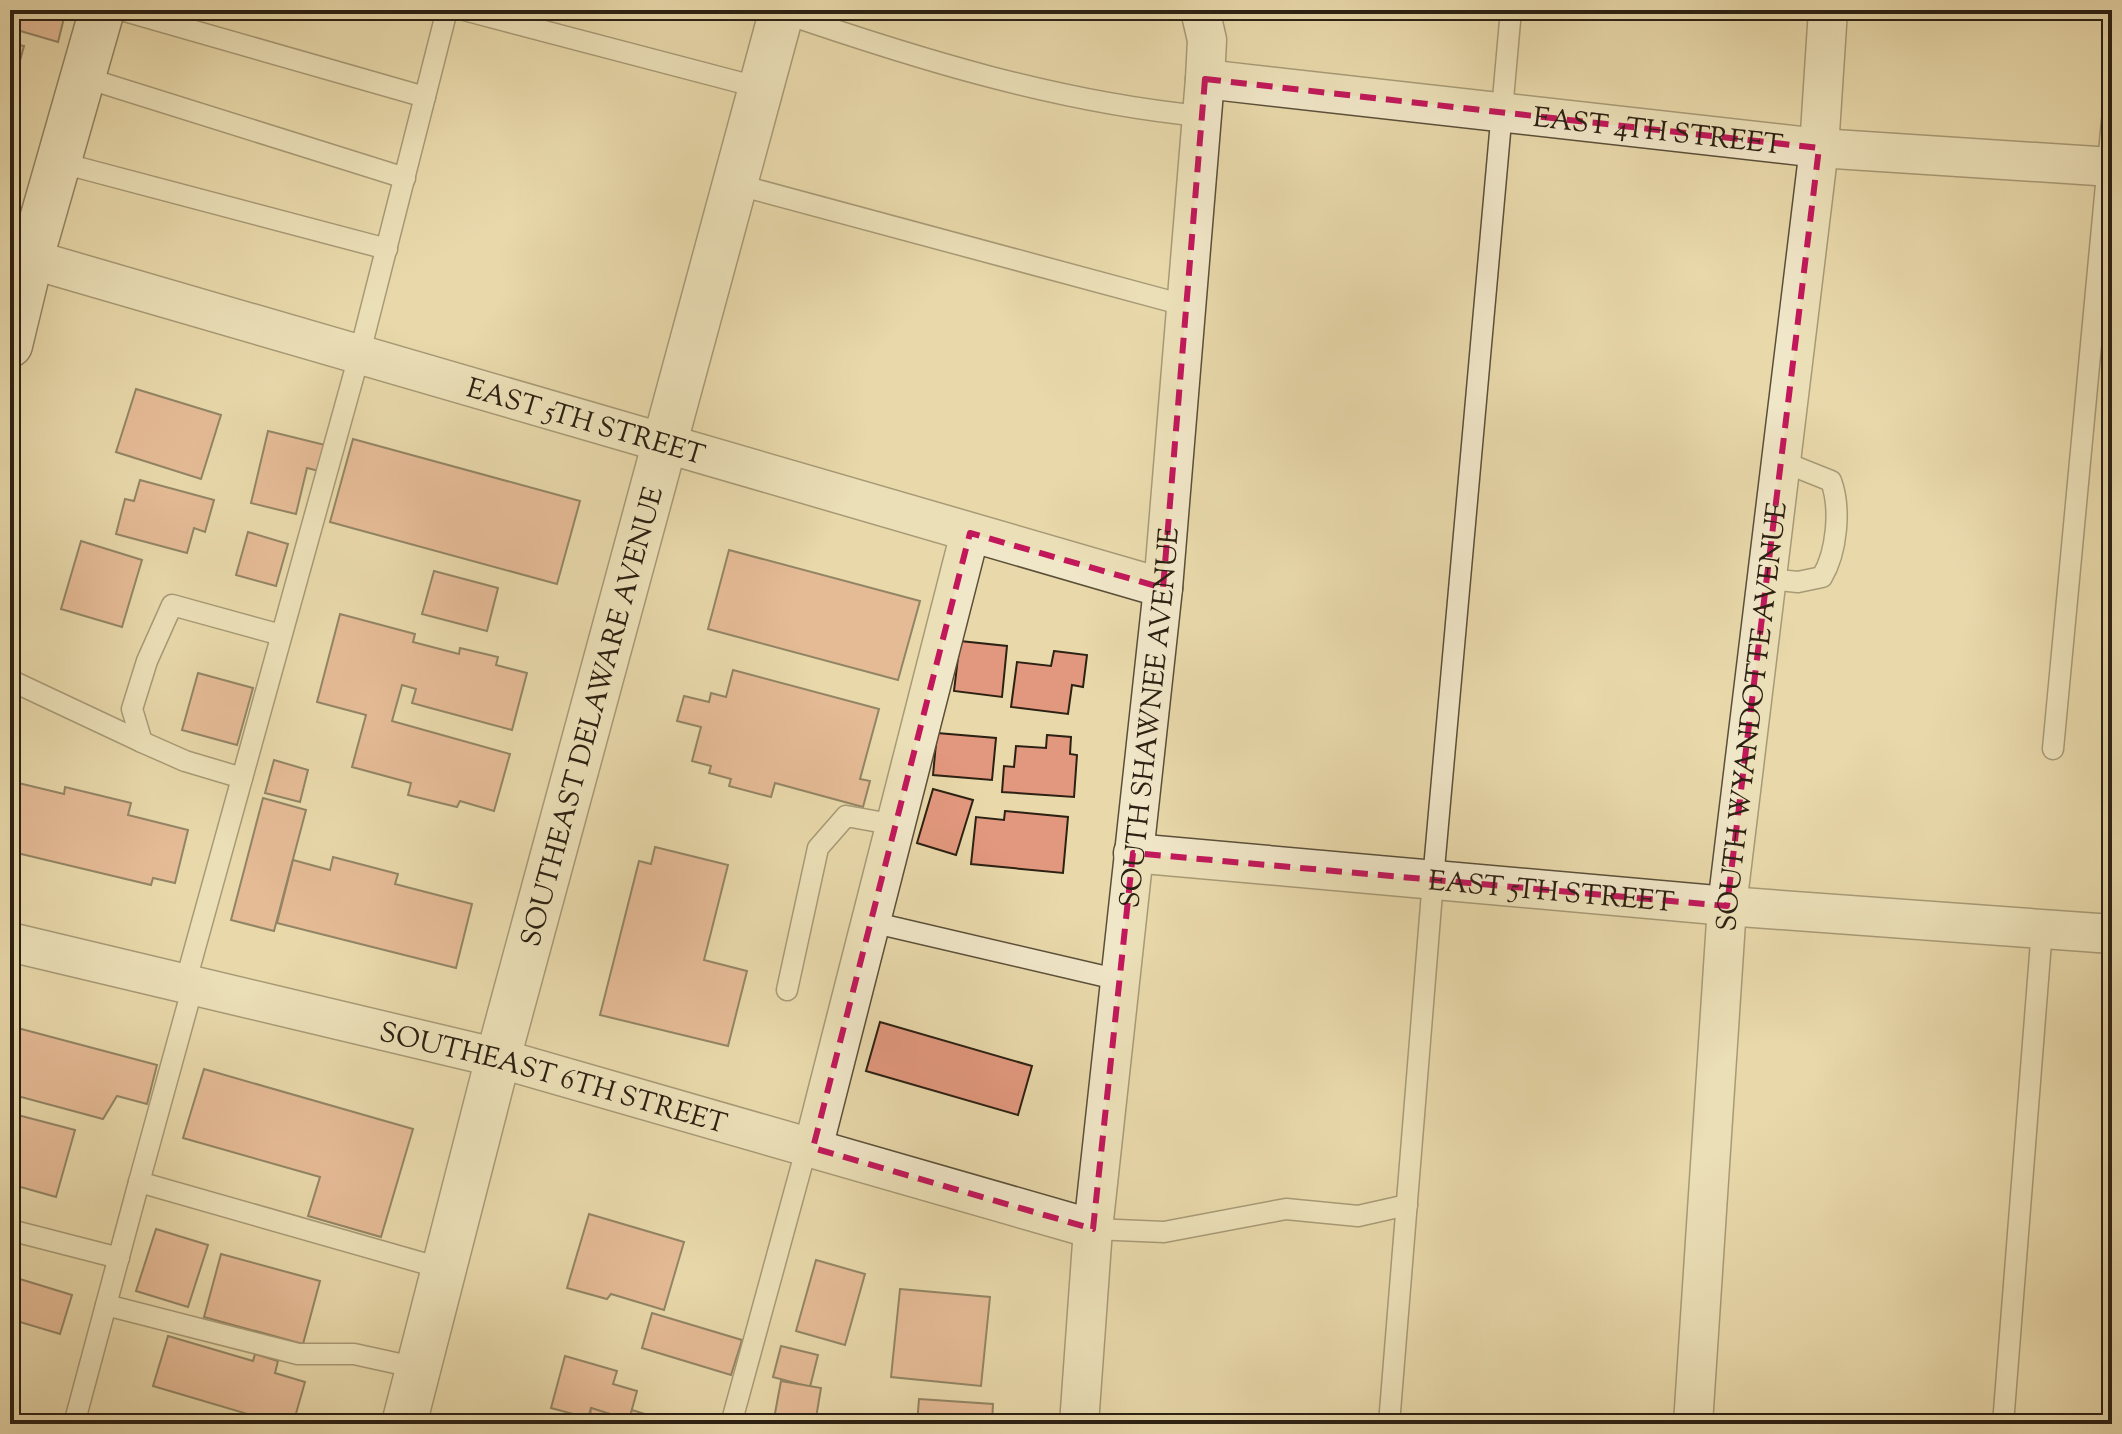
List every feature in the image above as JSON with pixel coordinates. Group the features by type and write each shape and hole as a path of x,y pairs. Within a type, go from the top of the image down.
{"street":[{"path":"10,345 20,256 58,162 102,10"},
{"name":"SOUTH SHAWNEE AVENUE","path":"1079,1424 1093,1229 1163,588 1205,79 1207,40 1200,10"},
{"name":"SOUTH WYANDOTTE AVENUE","path":"1693,1424 1727,906 1819,148 1828,10"},
{"name":"SOUTHEAST DELAWARE AVENUE","path":"404,1424 498,1058 782,11"},
{"name":"EAST 4TH STREET","path":"1205,79 1819,148 2110,166"},
{"name":"EAST 5TH STREET","path":"20,256 1163,588"},
{"path":"810,1147 970,533"},
{"name":"EAST 5TH STREET","path":"1133,853 1727,906 2112,934"},
{"name":"SOUTHEAST 6TH STREET","path":"10,942 498,1058 1093,1229"}],"lane":[{"path":"121,10 425,97"},
{"path":"74,1424 242,778 359,356 447,10"},
{"path":"464,10 761,88"},
{"path":"1389,1424 1433,880 1511,10"},
{"path":"782,11 854,37 1065,97 1121,108 1201,116"},
{"path":"83,77 405,178"},
{"path":"2053,749 2112,121"},
{"path":"58,162 387,249"},
{"path":"735,184 1184,305"},
{"path":"1767,579 1798,582 1822,577 1832,561 1836,495 1831,481 1781,461"},
{"path":"142,742 132,709 147,661 172,605 281,635"},
{"path":"10,680 185,761 242,778"},
{"path":"787,990 818,848 846,816 896,825"},
{"path":"871,922 1120,980"},
{"path":"2003,1424 2042,929"},
{"path":"731,1424 810,1147"},
{"path":"139,1182 444,1269"},
{"path":"1093,1229 1164,1232 1286,1209 1358,1216 1407,1205"},
{"path":"10,1230 119,1258"},
{"path":"106,1305 298,1354 354,1354 418,1368"}],"highlighted area":[{"path":"1205,79 1819,148 1727,906 1133,853 1093,1229 813,1148 970,533 1163,588"}],"building":[{"path":"10,10 66,10 58,42 10,28"},
{"path":"10,43 24,46 10,97"},
{"path":"136,389 221,415 201,479 116,452"},
{"path":"268,431 325,445 319,471 307,468 296,514 251,503"},
{"path":"353,439 580,501 557,584 330,522"},
{"path":"140,480 214,500 205,532 194,528 187,553 116,534 125,499 134,501"},
{"path":"248,532 288,544 276,586 236,575"},
{"path":"81,541 142,560 122,627 61,609"},
{"path":"729,550 920,601 898,680 708,629"},
{"path":"434,571 498,588 487,631 422,614"},
{"path":"340,614 415,634 413,642 459,654 460,648 498,657 496,665 527,673 512,730 412,703 416,689 402,685 392,721 510,754 494,811 460,801 457,807 408,795 411,783 352,767 366,715 317,702"},
{"path":"960,641 1007,646 1002,697 954,691"},
{"path":"1054,651 1087,655 1083,687 1072,685 1068,714 1011,707 1017,662 1051,666"},
{"path":"733,670 879,709 860,779 870,781 863,807 775,783 771,797 729,786 731,779 709,773 711,766 692,761 701,727 677,721 684,696 709,702 711,693 726,697"},
{"path":"198,673 253,688 237,745 182,730"},
{"path":"937,733 996,738 992,780 933,775"},
{"path":"1047,735 1071,737 1070,754 1077,755 1074,797 1002,792 1004,766 1014,767 1016,746 1046,748"},
{"path":"274,760 308,770 300,802 265,793"},
{"path":"10,781 64,794 65,787 131,803 128,815 188,830 175,883 153,878 151,885 17,853 20,842 10,839"},
{"path":"933,789 973,800 956,855 917,843"},
{"path":"263,798 306,810 274,931 231,920"},
{"path":"1005,811 1068,817 1063,873 971,864 976,817 1004,820"},
{"path":"655,847 728,865 704,960 747,971 728,1046 600,1015 639,861 651,864"},
{"path":"333,857 398,874 395,884 472,904 456,968 277,923 293,860 330,870"},
{"path":"880,1022 1032,1066 1018,1115 866,1071"},
{"path":"10,1026 157,1065 147,1104 117,1096 103,1119 10,1094"},
{"path":"204,1069 413,1129 381,1237 308,1216 320,1177 183,1138"},
{"path":"10,1113 75,1130 56,1197 10,1184"},
{"path":"589,1214 684,1242 664,1310 611,1294 607,1299 567,1288"},
{"path":"156,1229 208,1245 188,1307 136,1291"},
{"path":"221,1254 320,1281 303,1344 204,1317"},
{"path":"816,1260 865,1274 845,1345 796,1331"},
{"path":"10,1276 72,1295 60,1334 10,1319"},
{"path":"900,1289 990,1297 981,1386 891,1377"},
{"path":"652,1313 742,1340 731,1375 642,1348"},
{"path":"168,1336 253,1361 255,1354 278,1361 275,1373 305,1382 293,1424 281,1424 153,1386"},
{"path":"781,1346 818,1355 810,1387 773,1377"},
{"path":"565,1356 617,1371 613,1384 637,1391 629,1420 591,1408 588,1418 551,1408"},
{"path":"781,1381 821,1388 815,1424 773,1424"},
{"path":"919,1399 993,1404 992,1424 917,1424"},
{"path":"591,1408 629,1420 632,1410 658,1418 656,1424 589,1424"}]}
